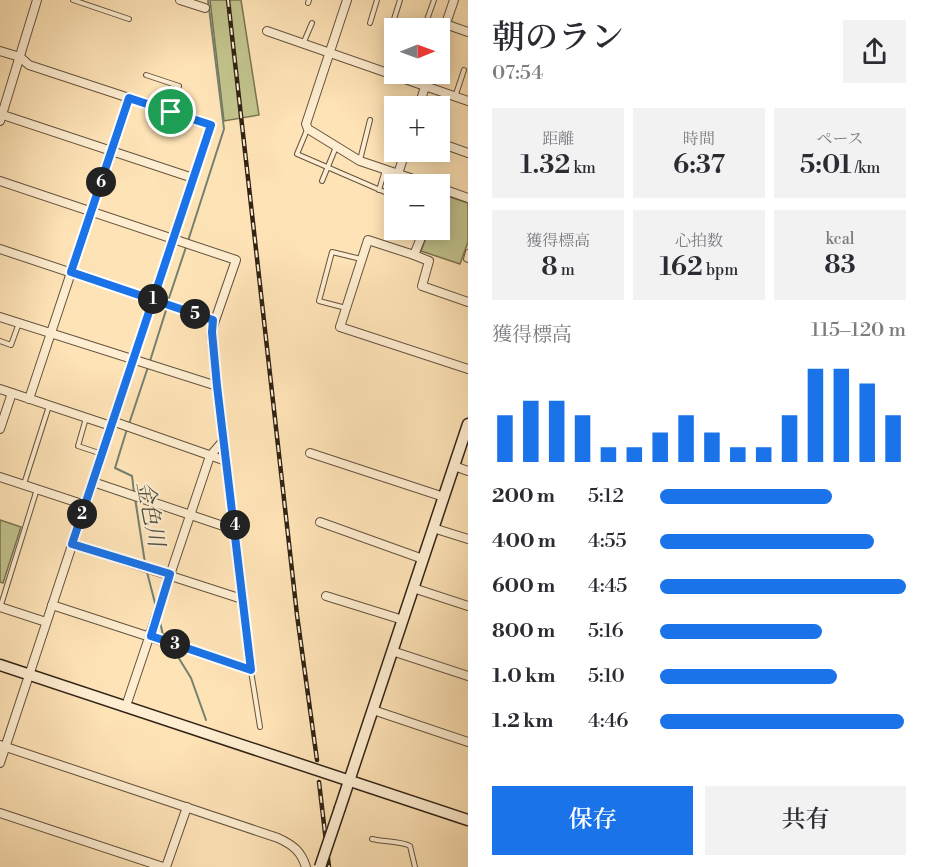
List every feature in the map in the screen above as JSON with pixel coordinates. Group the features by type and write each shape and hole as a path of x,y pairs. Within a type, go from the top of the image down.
{"street":[{"path":"37,0 1,116 193,178"},
{"path":"180,0 205,8"},
{"path":"347,0 306,124 308,129 360,161 398,174 402,162"},
{"path":"447,18 453,0"},
{"path":"450,26 468,32"},
{"path":"267,31 468,101"},
{"path":"0,51 20,57 29,65 211,125 3,746 0,763"},
{"path":"422,96 425,86"},
{"path":"29,399 129,98"},
{"path":"450,147 468,153"},
{"path":"0,181 236,260 213,320 212,332 251,670 52,605"},
{"path":"450,192 468,198"},
{"path":"468,302 422,286 429,261 368,240 340,327 468,369"},
{"path":"414,255 420,240"},
{"path":"0,249 213,320"},
{"path":"0,316 217,386"},
{"path":"0,389 226,461"},
{"path":"0,429 12,393"},
{"path":"320,867 468,424"},
{"path":"126,706 210,456 223,441"},
{"path":"310,453 444,497"},
{"path":"454,466 468,471"},
{"path":"0,477 85,505"},
{"path":"93,482 235,530"},
{"path":"320,522 423,559"},
{"path":"433,528 468,539"},
{"path":"72,544 242,599"},
{"path":"413,588 468,606"},
{"path":"326,596 403,620"},
{"path":"0,607 45,622"},
{"path":"392,651 468,676"},
{"path":"0,665 468,820"},
{"path":"373,710 468,742"},
{"path":"3,746 292,844 301,854 306,867"},
{"path":"0,813 165,867 187,807"}],"lane":[{"path":"73,0 129,18"},
{"path":"370,23 377,0"},
{"path":"394,18 400,0"},
{"path":"428,18 434,0"},
{"path":"303,44 312,23"},
{"path":"455,97 464,70"},
{"path":"146,75 180,86 171,112"},
{"path":"360,161 370,120"},
{"path":"308,129 297,154 384,192"},
{"path":"322,181 336,147"},
{"path":"379,190 385,170"},
{"path":"346,308 319,302 332,252 362,260"},
{"path":"468,252 466,259 468,260"},
{"path":"0,341 11,345 19,323"},
{"path":"24,484 49,405"},
{"path":"87,418 78,446 102,454"},
{"path":"0,607 37,489"},
{"path":"251,670 260,727"},
{"path":"372,838 388,843 403,842 410,846 415,867"}],"green space":[{"path":"210,0 241,0 259,115 224,121"},
{"path":"450,197 468,203 468,242 460,264 421,251 425,240 450,240"},
{"path":"0,520 21,527 3,583 0,582"}],"waterway":[{"name":"金色川","path":"188,241 224,129 208,0"},
{"name":"金色川","path":"168,301 186,247"},
{"name":"金色川","path":"150,361 167,307"},
{"name":"金色川","path":"129,424 148,367"},
{"name":"金色川","path":"127,429 115,468 132,476 134,492"},
{"name":"金色川","path":"135,498 145,563"},
{"name":"金色川","path":"147,572 156,607"},
{"name":"金色川","path":"159,618 164,639"},
{"name":"金色川","path":"172,647 191,678 206,720"}],"railway":[{"path":"228,0 297,615 317,760"},
{"path":"319,782 329,867"}],"route":[{"path":"171,112 129,98 71,272 153,299 213,320 217,386 251,670 151,636 170,574 72,544 112,421 153,299 211,125 171,112"}]}
